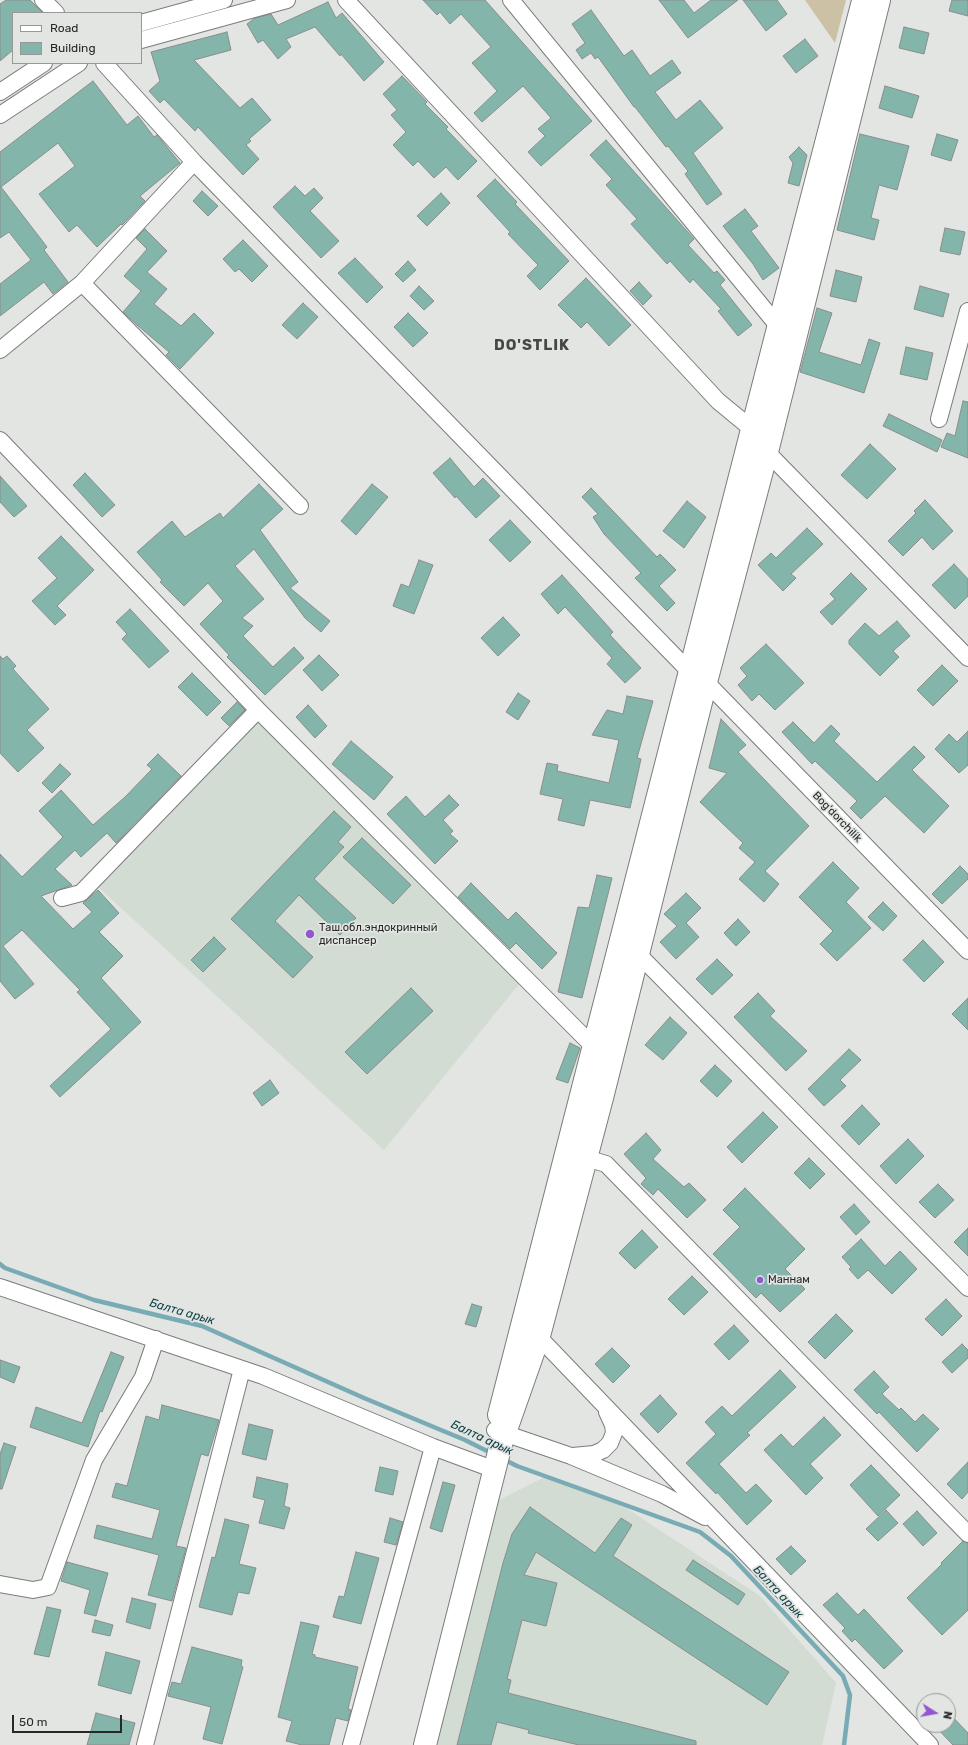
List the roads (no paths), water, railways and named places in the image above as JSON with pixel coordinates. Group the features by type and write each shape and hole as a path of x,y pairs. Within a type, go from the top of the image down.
{"main road":[{"path":"499,1437 539,1336 638,954 752,429 864,0"},
{"path":"425,1745 499,1437 522,1323 594,1047 698,677 767,452 879,0"},
{"path":"415,1745 492,1467"}],"street":[{"path":"43,0 55,12"},
{"path":"142,22 224,0"},
{"path":"142,40 287,0"},
{"path":"346,0 718,401 752,429"},
{"path":"511,0 778,326"},
{"path":"0,92 42,64"},
{"path":"0,115 77,64"},
{"name":"Bog'dorchilik","path":"105,64 194,162 968,951"},
{"path":"0,350 82,283 194,162"},
{"path":"82,283 300,506"},
{"path":"939,419 968,311"},
{"path":"0,440 258,710 594,1047"},
{"path":"767,452 968,658"},
{"path":"62,898 81,893 258,710"},
{"path":"638,954 968,1288"},
{"path":"586,1158 606,1164 968,1534"},
{"path":"0,1287 263,1376 433,1447 492,1467"},
{"path":"522,1323 539,1336 930,1745"},
{"path":"2,1583 33,1590 48,1587 94,1460 143,1377 156,1340"},
{"path":"145,1745 242,1369"},
{"path":"571,1456 594,1454 603,1450 610,1443 614,1433 613,1425 604,1405"},
{"path":"499,1437 571,1456 662,1494 718,1524"},
{"path":"351,1745 433,1447"}],"waterway":[{"name":"Балта арык","path":"0,1264 5,1268 94,1300 202,1326 364,1398 465,1440 493,1454"},
{"name":"Балта арык","path":"503,1459 517,1466 700,1532 731,1556 843,1676 850,1695 844,1745"}],"place":[{"name":"Таш.обл.эндокринный диспансер","path":"310,934"},
{"name":"Маннам","path":"760,1280"}],"district":[{"name":"DO'STLIK","path":"532,346"}]}
